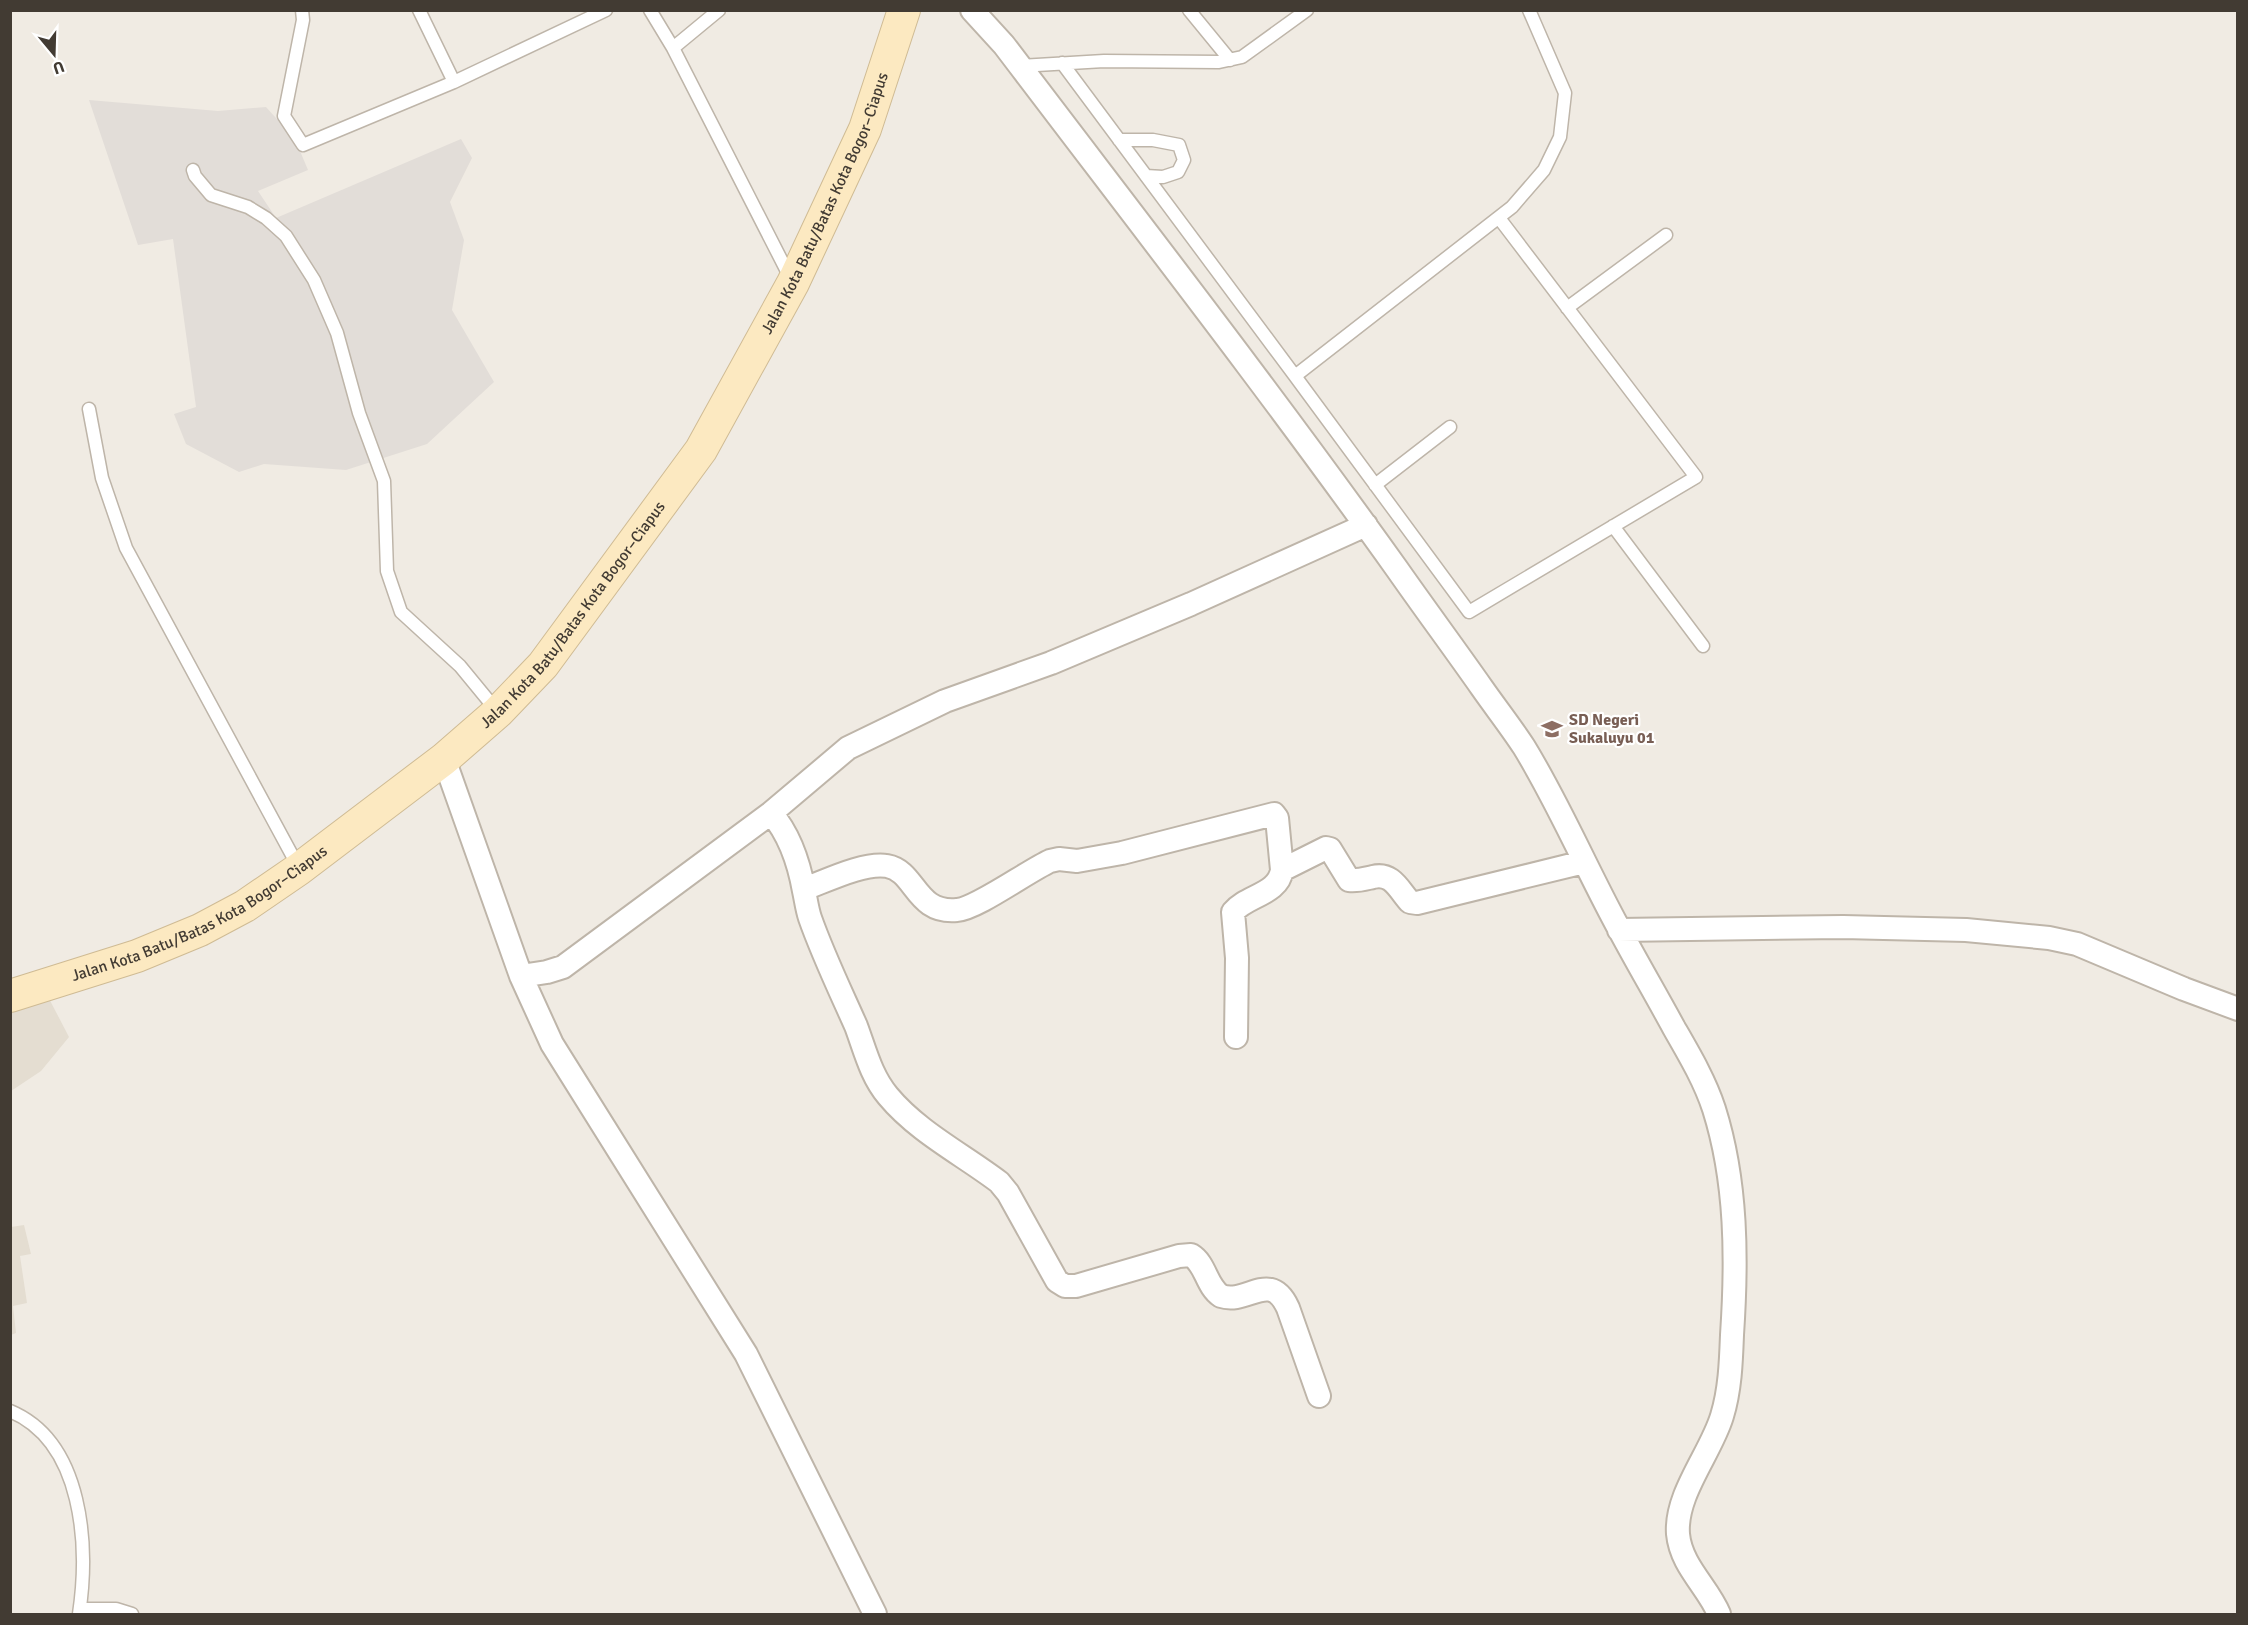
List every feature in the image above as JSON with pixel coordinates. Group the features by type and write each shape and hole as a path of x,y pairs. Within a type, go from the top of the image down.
{"main road":[{"name":"Jalan Kota Batu/Batas Kota Bogor–Ciapus","path":"10,996 137,956 171,943 235,912 299,869 444,759 498,712 543,665 701,450 793,282 865,129 904,10"}],"street":[{"path":"972,10 1004,45 1209,312 1366,525 1522,744 1551,793 1619,930 1690,1057 1713,1107 1726,1166 1734,1216 1736,1285 1730,1375 1722,1418 1686,1495 1678,1522 1681,1548 1696,1580 1713,1601 1719,1614"},
{"path":"521,976 563,967 771,813 848,748 945,701 1062,658 1191,604 1366,525"},
{"path":"444,759 521,976 552,1044 746,1354 874,1614"},
{"path":"771,813 781,824 788,838 804,889 808,913 874,1076 886,1094 916,1124 999,1182 1008,1193 1057,1281 1065,1286 1076,1286 1189,1255 1197,1259 1210,1286 1221,1296 1236,1298 1262,1288 1272,1290 1284,1299 1288,1308 1319,1396"},
{"path":"804,889 872,867 889,866 898,869 927,904 958,910 974,904 1050,861 1059,859 1077,861 1122,853 1274,814 1277,818 1282,870 1276,885 1233,912 1237,958 1236,1037"},
{"path":"1282,870 1320,850 1330,849 1349,880 1357,881 1382,875 1388,877 1410,902 1417,903 1584,862"},
{"path":"1619,930 1854,927 1966,930 2049,938 2077,944 2238,1009"}],"lane":[{"path":"302,10 303,20 284,116 303,145 454,82 606,10"},
{"path":"419,10 454,82"},
{"path":"650,10 673,48 793,282"},
{"path":"673,48 719,10"},
{"path":"1189,10 1230,60"},
{"path":"1020,66 1104,61 1219,62 1230,60 1242,57 1306,10"},
{"path":"1295,376 1499,218 1512,207 1544,170 1560,137 1565,93 1529,10"},
{"path":"1062,63 1469,612 1696,477 1499,218"},
{"path":"1119,140 1153,140 1179,145 1184,160 1178,172 1163,177 1146,176"},
{"path":"193,170 195,176 211,195 248,207 266,218 286,236 314,280 337,333 359,413 384,482 387,571 400,612 460,666 498,712"},
{"path":"1567,308 1666,236"},
{"path":"89,409 102,478 126,548 299,869"},
{"path":"1375,485 1450,427"},
{"path":"1613,526 1703,646"},
{"path":"10,1411 26,1418 40,1430 54,1448 73,1487 82,1536 80,1612 116,1609 132,1614"}],"shaded area":[{"path":"89,100 218,111 266,107 295,139 308,170 258,191 276,218 461,139 472,158 450,202 464,240 452,310 494,382 427,444 346,470 264,464 239,472 186,444 174,414 196,407 173,239 138,245"},
{"path":"44,989 69,1037 41,1071 11,1091 10,997"},
{"path":"24,1225 31,1254 20,1256 27,1303 13,1306 16,1333 11,1335 11,1227"}],"place":[{"name":"SD Negeri Sukaluyu 01","path":"1552,729"}]}
